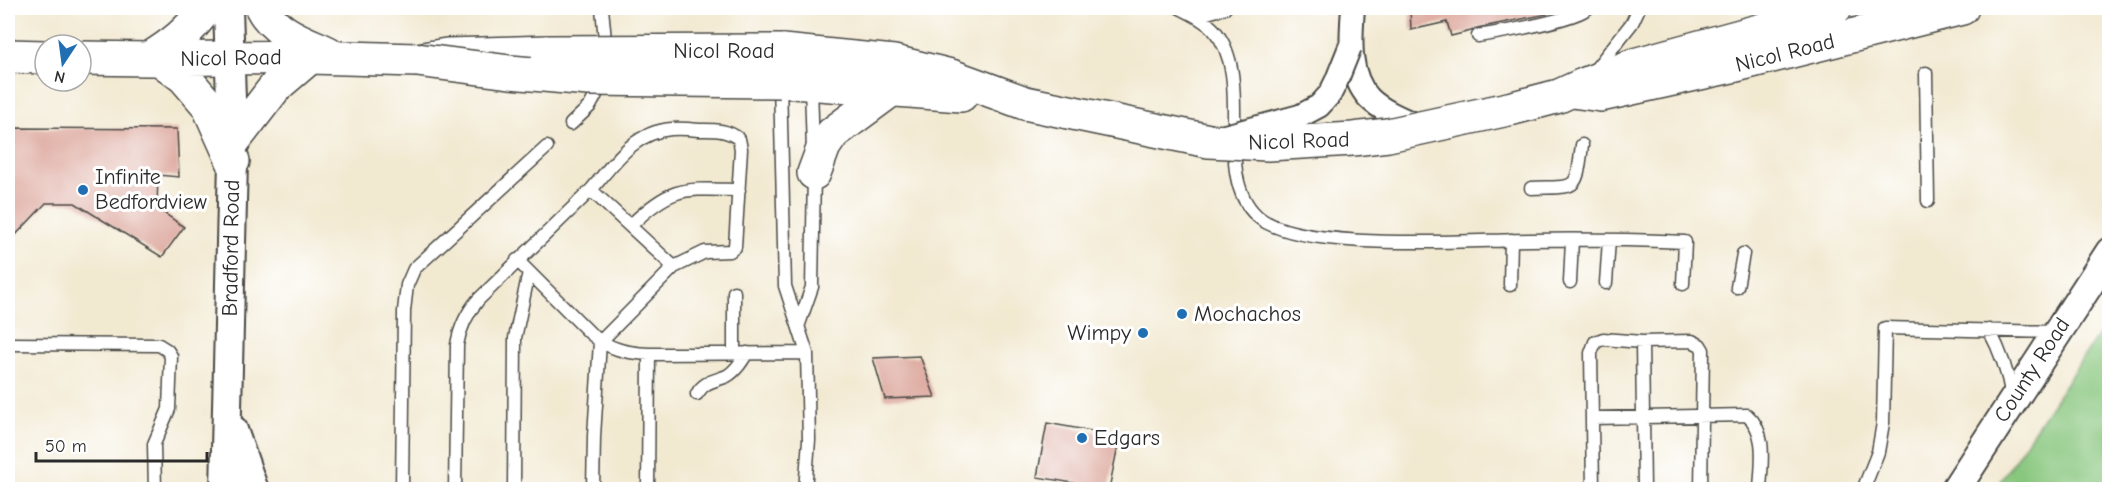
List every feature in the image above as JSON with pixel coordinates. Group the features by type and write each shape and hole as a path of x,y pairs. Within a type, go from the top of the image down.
{"main road":[{"path":"207,8 177,42 154,59 184,77 208,105 233,152 276,86 324,57 286,33 265,14 262,8"},
{"name":"Nicol Road","path":"797,67 891,90 936,92 1025,103 1209,141 1268,144 1313,142 1364,138 1423,128 1549,99 1634,65 1835,8"},
{"name":"Nicol Road","path":"1577,88 1601,95 1732,66 1962,8"},
{"name":"Nicol Road","path":"93,58 324,57 417,60 447,55 548,51 797,67 894,62 951,76 1025,103"},
{"path":"8,56 33,57"},
{"path":"814,173 824,146 833,133 891,90"}],"street":[{"name":"Bradford Road","path":"225,489 233,152 228,8"},
{"path":"1209,141 1256,126 1300,117 1319,106 1330,94 1350,47 1353,8"},
{"path":"1350,47 1363,90 1371,100 1392,114 1423,128"},
{"name":"County Road","path":"1955,489 2109,252"},
{"path":"227,411 254,489"}],"lane":[{"path":"571,124 590,106 604,82 606,65 602,8"},
{"path":"1180,8 1196,16 1215,31 1225,47 1232,76 1238,182 1248,204 1256,215 1267,223 1279,229 1305,235 1356,241 1685,242 1683,284"},
{"path":"1196,16 1225,8"},
{"path":"1478,36 1571,16 1588,8"},
{"path":"1577,88 1621,39 1639,8"},
{"path":"797,67 810,115 814,173 812,287 799,324"},
{"path":"797,67 785,286 807,353 809,440 804,489"},
{"path":"1926,73 1928,201"},
{"path":"455,489 457,345 459,330 467,313 517,260 591,190 621,153 632,144 654,132 670,129 722,130 733,133 740,139 741,149 735,248 730,251 705,252 674,267 600,342 593,489"},
{"path":"1531,188 1567,187 1574,184 1578,177 1582,145"},
{"path":"402,489 404,311 407,285 414,269 547,147"},
{"path":"591,190 674,267"},
{"path":"631,225 651,206 676,192 739,190"},
{"path":"1510,285 1511,240"},
{"path":"1570,282 1572,240"},
{"path":"1606,283 1609,240"},
{"path":"1737,287 1743,254"},
{"path":"517,260 600,342 614,349 649,354 807,353"},
{"path":"514,489 515,338 529,272"},
{"path":"734,292 734,353"},
{"path":"1863,489 1878,452 1882,423 1885,328 2056,332"},
{"path":"1989,330 1999,346 2008,370 2013,401"},
{"path":"1593,489 1591,353 1595,342 1603,339 1642,342 1692,341 1700,345 1703,350 1701,489"},
{"path":"1642,342 1644,489"},
{"path":"8,344 159,345 167,350 171,356 170,409 154,444 155,489"},
{"path":"697,394 712,380 727,376 734,371 747,353"},
{"path":"648,489 649,354"},
{"path":"1593,418 1747,416 1757,423 1761,438 1760,489"}],"green space":[{"path":"2109,319 2109,489 1995,489"}],"building":[{"path":"1410,8 1546,8 1547,14 1477,28 1451,36 1447,22 1411,30"},
{"name":"Infinite Bedfordview","path":"8,128 177,129 179,177 158,175 157,208 184,227 162,257 75,203 46,203 8,243"},
{"path":"920,356 935,397 885,399 873,358"},
{"path":"1047,423 1120,436 1109,489 1037,477"}],"place":[{"name":"Infinite Bedfordview","path":"83,190"},
{"name":"Mochachos","path":"1182,314"},
{"name":"Wimpy","path":"1143,333"},
{"name":"Edgars","path":"1082,438"}]}
